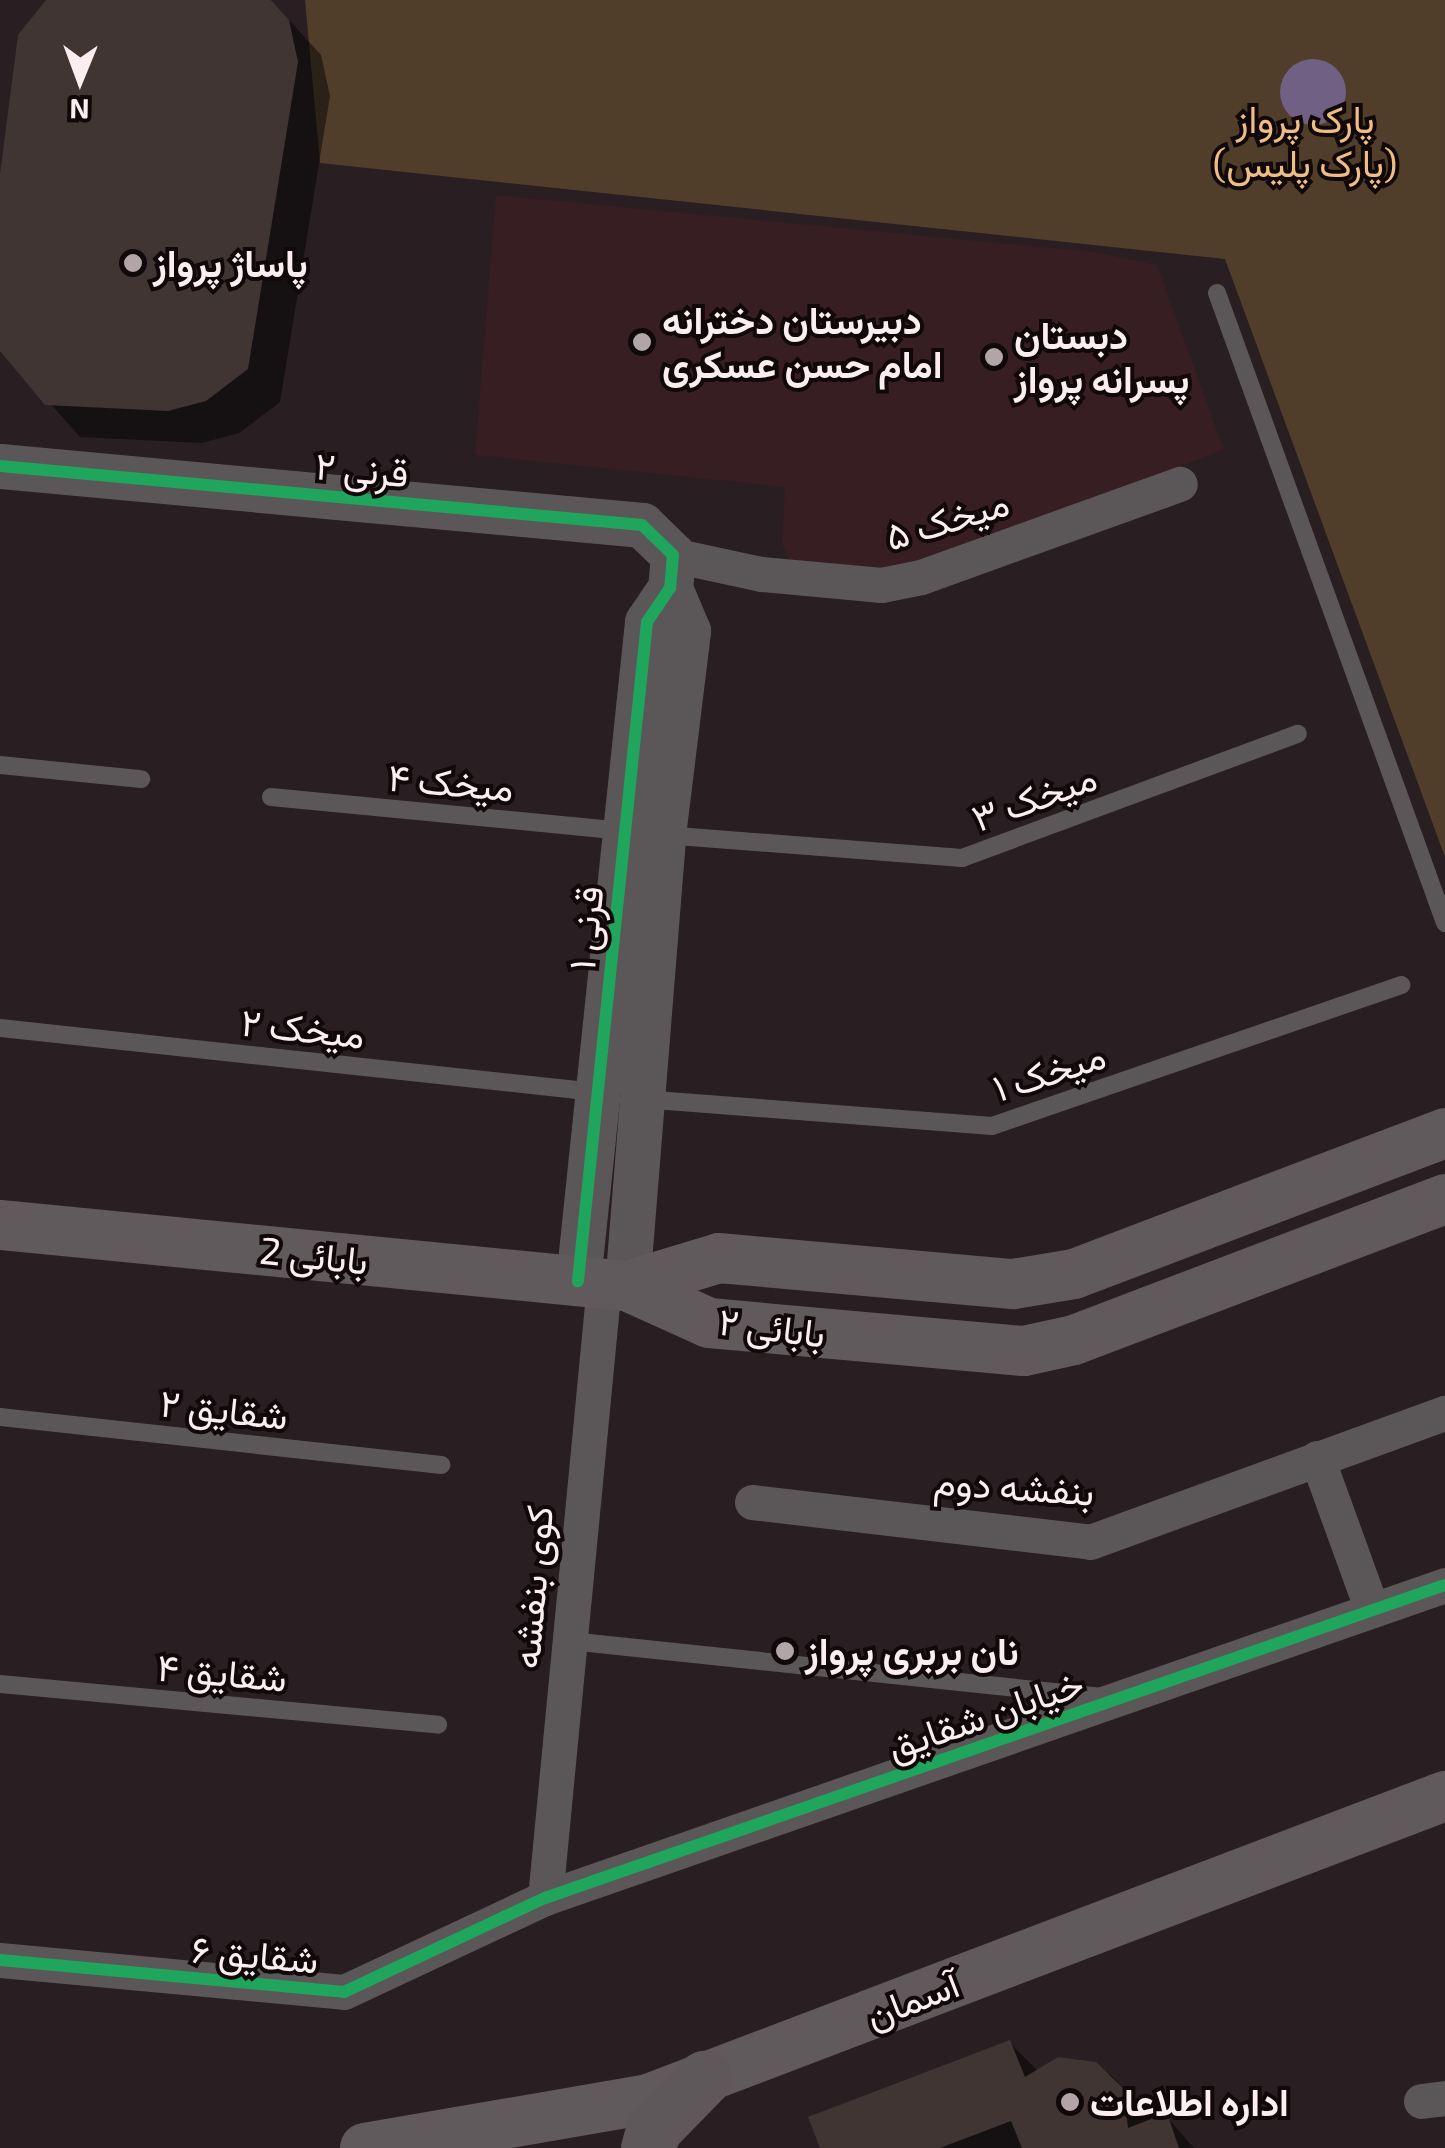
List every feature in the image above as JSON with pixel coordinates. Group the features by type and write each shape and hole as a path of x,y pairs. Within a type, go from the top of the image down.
{"main road":[{"name":"بابائی ۲","path":"603,1284 719,1258 1012,1284 1074,1274 1445,1134"},
{"name":"بابائی ۲","path":"603,1284 709,1322 1024,1351 1074,1340 1445,1199"},
{"name":"بابائی 2","path":"0,1224 603,1284"},
{"name":"آسمان","path":"365,2148 648,2100 1445,1796"},
{"path":"648,2148 653,2130 704,2078"}],"street":[{"name":"قرنی ۲","path":"0,466 642,525 671,571"},
{"name":"میخک ۵","path":"671,571 881,584 921,577 1180,484"},
{"name":"قرنی ۱","path":"603,1284 644,833 688,632 671,571"},
{"name":"کوی بنفشه","path":"545,1898 603,1284"},
{"name":"بنفشه دوم","path":"752,1502 1090,1542 1445,1413"},
{"path":"1317,1458 1372,1610"},
{"name":"خیابان شقایق","path":"545,1898 1445,1585"},
{"name":"شقایق ۶","path":"0,1960 344,1992 545,1898"}],"lane":[{"path":"1217,293 1445,923"},
{"name":"میخک ۳","path":"644,833 962,858 1298,734"},
{"path":"0,765 140,779"},
{"name":"میخک ۴","path":"270,798 644,833"},
{"name":"میخک ۱","path":"620,1096 992,1126 1401,985"},
{"name":"میخک ۲","path":"0,1028 620,1096"},
{"name":"شقایق ۲","path":"0,1417 441,1465"},
{"path":"570,1641 1121,1699"},
{"name":"شقایق ۴","path":"0,1684 438,1725"}],"shaded area":[{"path":"1313,59 1337,68 1346,92 1337,116 1313,125 1289,116 1280,92 1289,68"},
{"path":"496,195 1095,252 1157,265 1224,450 896,571 790,561 782,544 785,487 475,455"}],"green space":[{"name":"پارک پرواز (پارک پلیس)","path":"305,0 1445,0 1445,857 1225,259 320,163"}],"building":[{"name":"پاساژ پرواز","path":"46,0 271,0 289,20 298,62 248,369 206,401 168,411 45,405 0,351 0,174 18,35"},
{"path":"1010,2040 1025,2077 1058,2057 1096,2062 1124,2089 1128,2128 1167,2113 1179,2148 1022,2148 1011,2121 940,2148 820,2148 808,2117"}],"cycle path":[{"path":"0,466 642,525 673,555 670,588 647,622 578,1281"},
{"path":"0,1960 344,1992 545,1898 1445,1585"}],"place":[{"name":"پاساژ پرواز","path":"133,263"},
{"name":"دبیرستان دخترانه امام حسن عسکری","path":"642,342"},
{"name":"دبستان پسرانه پرواز","path":"994,357"},
{"name":"نان بربری پرواز","path":"785,1651"},
{"name":"اداره اطلاعات","path":"1070,2102"}]}
